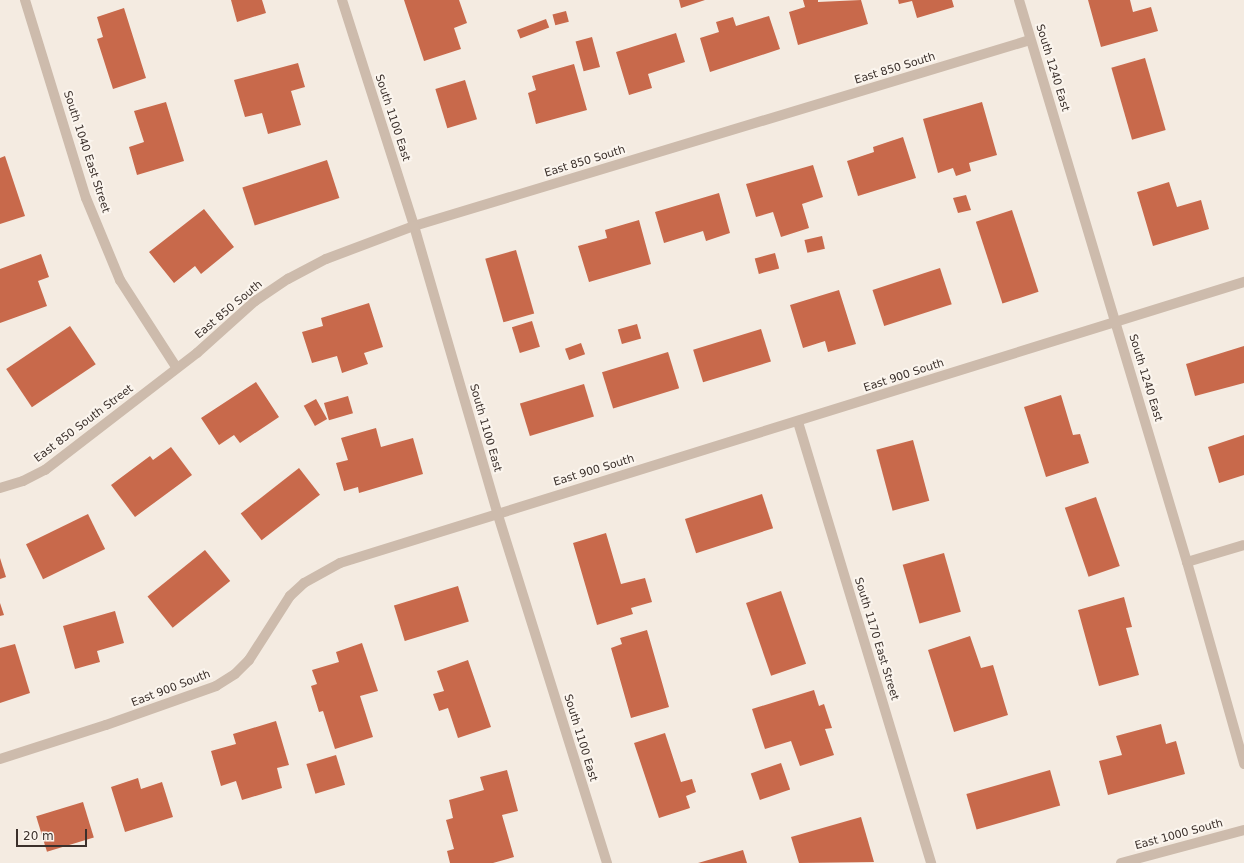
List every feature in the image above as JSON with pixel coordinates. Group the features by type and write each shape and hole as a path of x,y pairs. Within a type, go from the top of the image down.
{"street":[{"name":"South 1040 East Street","path":"25,0 92,212 120,280 176,367"},
{"name":"South 1100 East","path":"342,0 414,226 497,512 607,863"},
{"name":"South 1240 East","path":"1019,0 1187,562 1244,764"},
{"name":"East 850 South","path":"176,367 197,353 255,301 288,279 326,259 414,226 1030,40"},
{"name":"East 900 South","path":"0,759 106,725 216,686 235,674 249,660 290,596 304,583 322,571 340,562 497,512 798,422 1244,282"},
{"name":"East 850 South Street","path":"0,488 23,481 45,470 176,367"},
{"name":"South 1170 East Street","path":"798,422 931,863"},
{"path":"1187,562 1244,545"},
{"name":"East 1000 South","path":"1121,863 1244,830"}],"building":[{"path":"231,0 262,0 266,13 237,22"},
{"path":"404,0 459,0 467,23 454,28 461,49 424,61"},
{"path":"679,0 705,0 681,8"},
{"path":"803,0 818,0 818,2 861,0 868,24 798,45 789,12 805,7"},
{"path":"898,0 952,0 954,7 917,18 912,1 899,4"},
{"path":"1088,0 1130,0 1133,12 1151,7 1158,31 1101,47"},
{"path":"124,8 146,78 113,89 97,39 103,37 97,17"},
{"path":"566,11 569,22 555,25 552,15"},
{"path":"769,16 780,49 710,72 700,38 719,32 716,22 733,17 736,26"},
{"path":"546,19 549,27 520,39 517,30"},
{"path":"676,33 685,62 648,74 652,88 629,95 616,52"},
{"path":"592,37 600,67 584,71 576,41"},
{"path":"1145,58 1166,130 1132,140 1111,68"},
{"path":"298,63 305,87 291,91 301,125 268,134 262,113 245,117 234,80"},
{"path":"574,64 587,110 536,124 528,93 536,90 532,76"},
{"path":"465,80 477,119 447,128 435,89"},
{"path":"166,102 184,161 137,175 129,147 144,142 134,111"},
{"path":"982,102 997,155 969,163 971,171 956,176 953,168 938,173 923,119"},
{"path":"903,137 916,178 858,196 847,161 874,152 873,147"},
{"path":"5,156 25,216 0,224 0,158"},
{"path":"327,160 339,198 255,226 242,188"},
{"path":"813,165 823,197 802,204 809,228 781,237 773,212 756,217 746,184"},
{"path":"1169,182 1177,207 1201,200 1209,229 1153,246 1137,192"},
{"path":"719,193 730,233 706,241 703,231 664,243 655,212"},
{"path":"966,195 971,210 958,213 953,198"},
{"path":"204,209 234,247 201,274 195,266 174,283 149,252"},
{"path":"1012,210 1039,292 1002,304 976,222"},
{"path":"639,220 651,264 589,282 578,246 607,238 605,230"},
{"path":"822,236 825,249 807,253 804,240"},
{"path":"516,250 534,313 503,322 485,259"},
{"path":"775,253 779,268 759,274 755,258"},
{"path":"41,254 49,277 38,281 47,306 0,323 0,269"},
{"path":"940,268 952,304 884,326 872,290"},
{"path":"839,290 856,344 828,352 825,341 803,348 790,305"},
{"path":"369,303 383,347 364,353 368,364 342,373 337,356 312,363 302,332 323,326 321,318"},
{"path":"532,321 540,347 520,353 512,327"},
{"path":"637,324 641,338 622,344 618,330"},
{"path":"70,326 96,364 32,407 6,369"},
{"path":"761,329 771,362 703,382 693,350"},
{"path":"581,343 585,354 569,360 565,349"},
{"path":"1244,346 1244,383 1195,396 1186,364"},
{"path":"668,352 679,388 613,409 602,372"},
{"path":"256,382 279,417 240,443 234,435 219,445 201,418"},
{"path":"584,384 594,417 530,436 520,404"},
{"path":"1061,395 1073,435 1080,434 1089,463 1046,477 1024,407"},
{"path":"348,396 353,413 329,420 324,403"},
{"path":"316,399 327,419 315,426 304,406"},
{"path":"376,428 381,447 413,438 423,474 359,493 358,487 344,491 336,463 348,460 341,438"},
{"path":"1244,435 1244,475 1219,483 1208,447"},
{"path":"913,440 929,501 893,511 876,450"},
{"path":"171,447 192,475 135,517 111,485 150,456 153,460"},
{"path":"299,468 320,495 262,540 241,514"},
{"path":"762,494 773,528 696,553 685,519"},
{"path":"1096,497 1120,566 1089,577 1065,508"},
{"path":"88,514 105,549 43,579 26,544"},
{"path":"606,533 621,584 645,578 652,602 631,608 633,614 597,625 573,543"},
{"path":"205,550 230,581 173,628 147,597"},
{"path":"944,553 961,612 919,623 903,565"},
{"path":"0,558 6,577 0,579"},
{"path":"458,586 469,621 405,641 394,606"},
{"path":"781,591 806,664 771,676 746,603"},
{"path":"1124,597 1132,627 1126,628 1139,675 1099,686 1078,610"},
{"path":"0,603 4,615 0,616"},
{"path":"115,611 124,643 97,651 100,662 75,669 63,626"},
{"path":"647,630 669,707 631,718 611,648 622,644 620,638"},
{"path":"970,636 981,668 993,665 1008,715 954,732 928,650"},
{"path":"362,643 378,691 360,696 373,737 335,749 323,711 319,712 311,686 317,684 312,670 339,662 336,652"},
{"path":"15,644 30,693 0,703 0,648"},
{"path":"468,660 491,727 458,738 448,708 439,711 433,694 444,691 437,671"},
{"path":"814,690 819,706 824,704 832,728 825,729 834,755 800,766 791,741 765,749 752,709"},
{"path":"276,721 289,765 277,768 282,788 242,800 236,781 221,786 211,751 236,744 233,734"},
{"path":"1161,724 1166,744 1176,741 1185,774 1108,795 1099,761 1122,755 1116,736"},
{"path":"665,733 681,782 692,779 696,792 686,796 690,808 659,818 634,743"},
{"path":"336,755 345,785 315,794 306,764"},
{"path":"781,763 790,789 760,800 751,773"},
{"path":"507,770 518,811 502,815 514,857 493,863 450,863 447,851 454,849 446,820 453,818 449,800 484,790 480,777"},
{"path":"1050,770 1060,806 977,830 966,794"},
{"path":"138,778 141,789 162,782 173,817 125,832 111,787"},
{"path":"83,802 94,837 47,852 36,816"},
{"path":"861,817 874,862 799,863 791,837"},
{"path":"743,850 747,863 698,863"}]}
